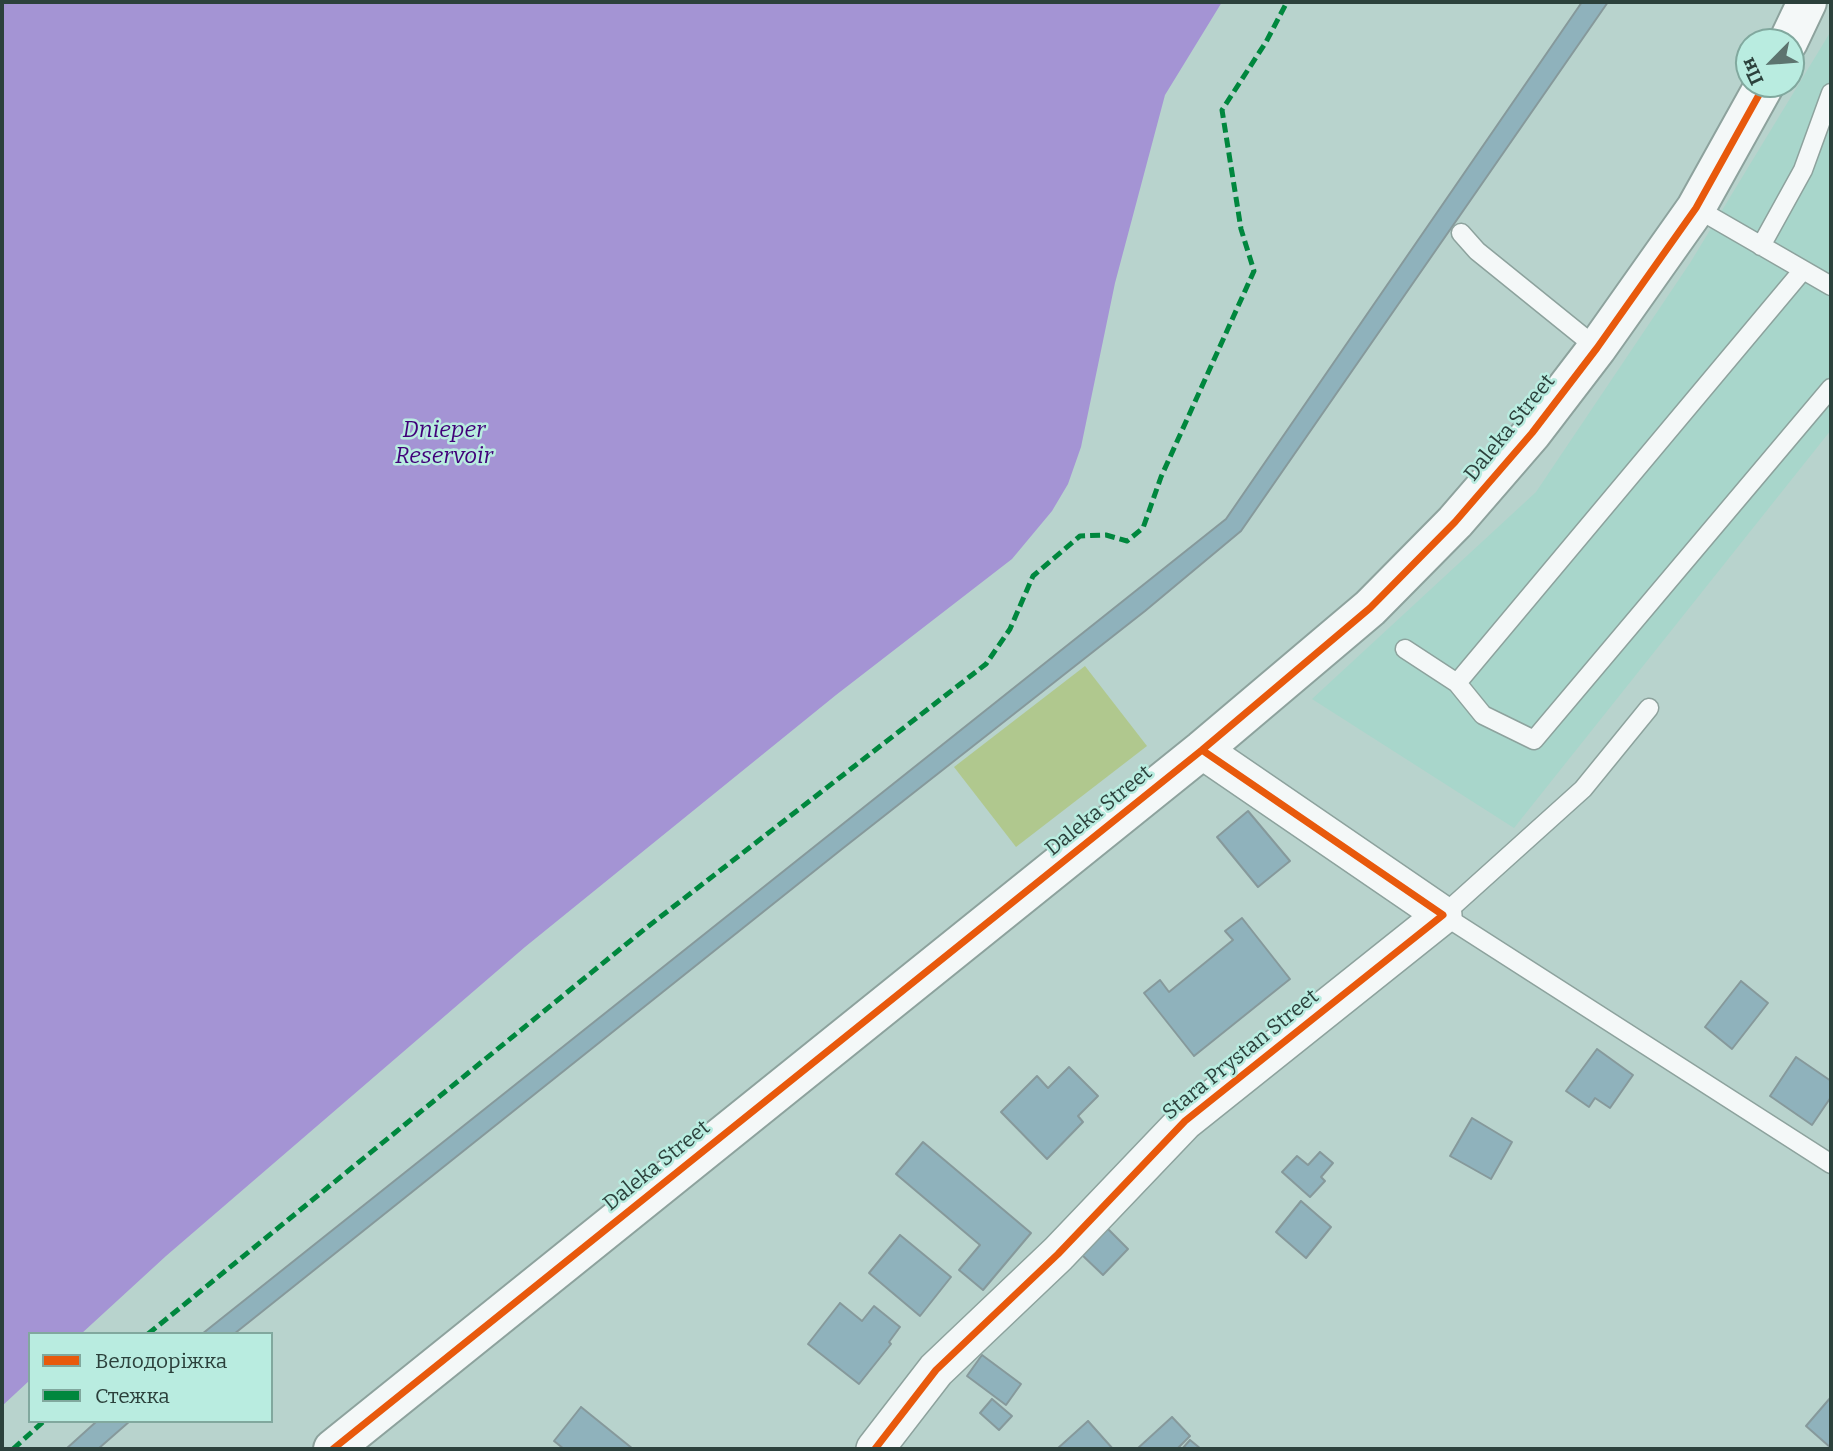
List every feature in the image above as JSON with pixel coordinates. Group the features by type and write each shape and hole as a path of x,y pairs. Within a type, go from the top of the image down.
{"street":[{"path":"1795,28 1807,2"},
{"name":"Daleka Street","path":"332,1449 1202,750 1380,599 1455,522 1532,433 1597,348 1696,208 1757,98"},
{"path":"1202,750 1443,915"},
{"name":"Stara Prystan Street","path":"875,1449 936,1370 1058,1254 1185,1121 1443,915"}],"lane":[{"path":"1762,246 1804,170 1831,93"},
{"path":"1696,208 1831,286"},
{"path":"1461,233 1477,251 1597,348"},
{"path":"1457,683 1803,270"},
{"path":"1405,649 1457,683 1483,715 1534,740 1831,388"},
{"path":"1649,708 1583,789 1443,915 1831,1164"}],"shaded area":[{"path":"1831,31 1831,430 1514,828 1312,699 1536,492 1690,263 1790,98 1805,98 1805,74"}],"green space":[{"path":"1085,666 1147,746 1016,847 954,767"}],"water":[{"name":"Dnieper Reservoir","path":"2,2 1222,2 1165,95 1115,283 1081,447 1068,484 1052,511 1012,559 836,695 525,947 166,1256 83,1332 28,1332 28,1382 2,1406"}],"building":[{"path":"1582,2 1608,2 1241,531 1145,611 237,1332 205,1332 1226,519"},
{"path":"1248,811 1290,861 1258,887 1217,837"},
{"path":"1242,918 1290,979 1194,1056 1144,993 1160,980 1169,992 1233,940 1225,931"},
{"path":"1741,981 1768,1003 1732,1049 1705,1027"},
{"path":"1597,1049 1633,1075 1610,1108 1595,1098 1589,1107 1566,1091"},
{"path":"1796,1057 1831,1081 1831,1097 1812,1125 1770,1096"},
{"path":"1069,1067 1098,1096 1078,1116 1083,1122 1047,1159 1001,1112 1037,1076 1048,1088"},
{"path":"1472,1118 1512,1142 1491,1179 1450,1156"},
{"path":"923,1142 1031,1233 983,1290 959,1270 980,1245 896,1174"},
{"path":"1320,1152 1333,1163 1321,1177 1325,1181 1310,1197 1282,1172 1297,1156 1308,1165"},
{"path":"1301,1201 1331,1227 1306,1258 1276,1232"},
{"path":"1107,1228 1128,1249 1103,1275 1081,1254"},
{"path":"900,1235 951,1277 920,1316 869,1273"},
{"path":"840,1303 862,1321 874,1306 900,1327 889,1342 891,1344 859,1384 808,1344"},
{"path":"982,1355 1021,1384 1006,1405 967,1376"},
{"path":"1831,1397 1831,1448 1806,1426"},
{"path":"992,1399 1012,1416 999,1430 980,1413"},
{"path":"581,1407 633,1449 564,1449 554,1441"},
{"path":"1172,1417 1190,1436 1177,1449 1137,1449"},
{"path":"1088,1421 1113,1449 1057,1449"},
{"path":"95,1423 128,1423 98,1449 66,1449"},
{"path":"1190,1440 1201,1449 1182,1449"}],"marked path":[{"path":"150,1332 646,928 986,664 1010,629 1033,576 1080,536 1106,535 1127,541 1143,528 1161,477 1254,271 1241,229 1222,110 1266,42 1287,2"},
{"path":"13,1449 42,1423"}],"cycle path":[{"path":"333,1449 1202,750 1370,608 1455,522 1532,433 1597,348 1696,208 1757,98"},
{"path":"875,1449 936,1370 1058,1254 1185,1121 1443,915 1202,750"}]}
